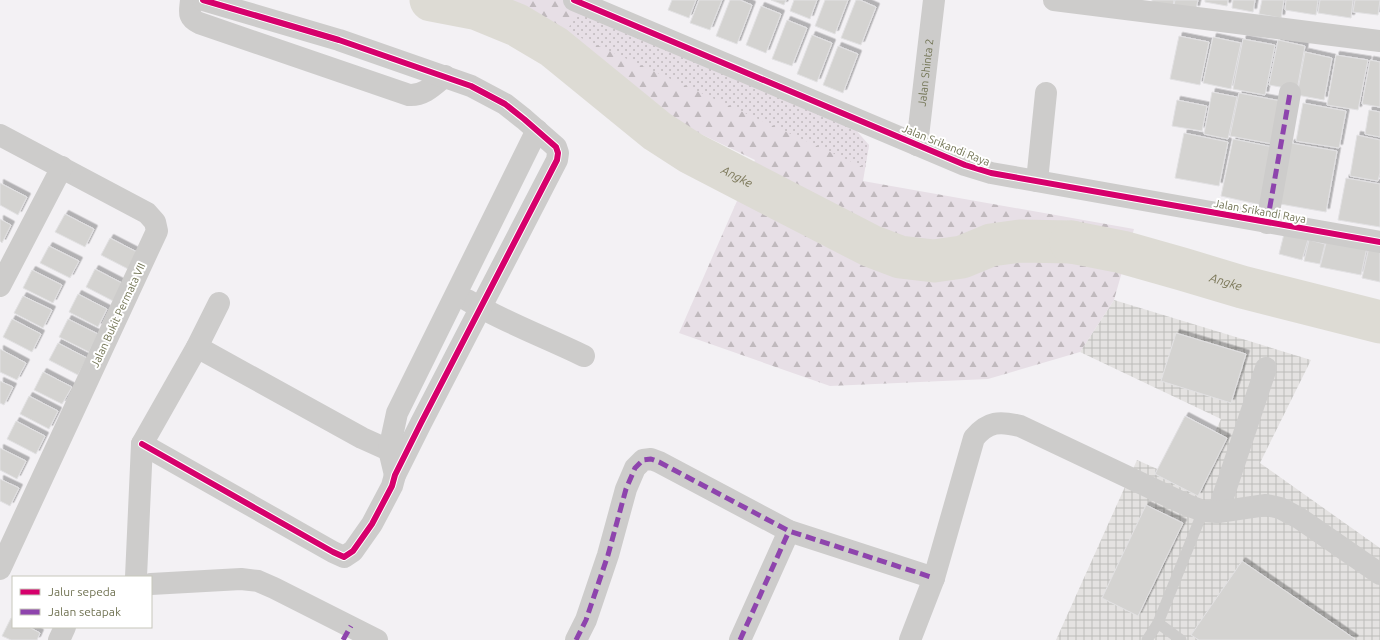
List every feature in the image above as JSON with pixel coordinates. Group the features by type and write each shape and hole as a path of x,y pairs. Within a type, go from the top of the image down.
{"street":[{"path":"191,0 189,14 193,20 199,23 409,95 415,96 423,93 445,76"},
{"path":"203,0 339,40 471,86 505,104 556,147 558,153 557,160 480,307 396,461"},
{"name":"Jalan Srikandi Raya","path":"574,0 965,165 990,173 1380,242"},
{"name":"Jalan Shinta 2","path":"917,145 933,0"},
{"path":"1054,0 1380,41"},
{"path":"1267,223 1290,92"},
{"path":"1037,181 1046,93"},
{"path":"142,444 333,552 344,557 353,551 372,524 392,486 396,461 397,413 537,130"},
{"name":"Jalan Bukit Permata VII","path":"0,135 146,213 155,222 157,231 2,561"},
{"path":"0,286 62,167"},
{"path":"456,293 480,307 584,356"},
{"path":"136,576 142,444 220,303"},
{"path":"197,347 362,438 396,461"},
{"path":"1210,512 1266,368"},
{"path":"910,640 934,578 974,438 981,429 994,423 1006,422 1020,426 1187,505 1210,512 1266,505 1280,508 1299,518 1380,574"},
{"path":"576,640 586,620 608,555 626,489 635,468 642,460 651,459 659,462 789,532 934,578"},
{"path":"740,640 789,532"},
{"path":"152,584 242,579 258,581 274,588 347,633 377,640"},
{"path":"59,640 65,628"}],"lane":[{"path":"1147,640 1158,623 1210,512"},
{"path":"1158,623 1181,640"}],"shaded area":[{"path":"1114,300 1311,360 1260,463 1380,548 1380,640 1056,640 1137,460 1191,484 1221,419 1080,352"}],"green space":[{"path":"421,0 594,0 869,145 863,181 1134,229 1114,300 1080,352 988,379 830,386 679,333 755,160"},
{"path":"585,5 841,113 869,145 865,168 566,31"}],"building":[{"path":"672,0 696,0 689,18 668,10"},
{"path":"699,0 722,0 710,30 690,23"},
{"path":"730,0 740,0 752,5 737,44 716,36"},
{"path":"771,0 786,0 784,5"},
{"path":"794,0 817,0 810,19 790,11"},
{"path":"825,0 848,0 835,34 815,26"},
{"path":"856,0 860,0 876,7 861,45 841,38"},
{"path":"1152,0 1174,0 1173,6 1152,2"},
{"path":"1175,0 1198,0 1196,9 1174,5"},
{"path":"1205,0 1228,0 1227,6 1205,2"},
{"path":"1233,0 1255,0 1253,12 1232,8"},
{"path":"1262,0 1284,0 1281,18 1259,14"},
{"path":"1286,0 1318,0 1316,15 1285,10"},
{"path":"1320,0 1353,0 1351,18 1318,13"},
{"path":"1355,0 1380,0 1378,15 1353,12"},
{"path":"761,6 781,14 766,53 746,45"},
{"path":"787,20 807,28 792,66 772,59"},
{"path":"812,35 832,43 817,82 797,74"},
{"path":"1179,36 1209,42 1200,85 1170,79"},
{"path":"1213,37 1241,43 1231,89 1203,83"},
{"path":"1243,39 1275,45 1265,95 1233,89"},
{"path":"1278,40 1305,46 1297,90 1269,85"},
{"path":"838,46 858,54 843,93 823,85"},
{"path":"1305,52 1332,58 1324,100 1297,95"},
{"path":"1336,55 1368,60 1358,110 1327,105"},
{"path":"1370,60 1380,62 1380,107 1362,104"},
{"path":"1212,92 1237,97 1228,139 1204,134"},
{"path":"1239,93 1281,101 1273,144 1230,136"},
{"path":"1177,100 1207,106 1202,131 1172,126"},
{"path":"1303,103 1346,111 1339,148 1296,141"},
{"path":"1369,110 1380,112 1380,137 1365,134"},
{"path":"1184,133 1228,142 1219,186 1175,178"},
{"path":"1357,135 1380,140 1380,173 1378,181 1350,176"},
{"path":"1233,139 1273,147 1261,205 1221,196"},
{"path":"1291,143 1337,151 1326,212 1280,204"},
{"path":"1346,178 1380,184 1380,227 1338,220"},
{"path":"0,183 27,197 18,215 0,205"},
{"path":"65,214 94,229 85,247 55,232"},
{"path":"0,219 11,225 2,243 0,241"},
{"path":"1285,230 1309,236 1302,260 1279,254"},
{"path":"110,238 139,253 130,270 101,255"},
{"path":"1327,239 1367,247 1361,275 1320,267"},
{"path":"1309,240 1325,244 1320,264 1304,261"},
{"path":"49,246 79,261 70,278 40,263"},
{"path":"1369,247 1380,249 1380,282 1362,278"},
{"path":"95,269 124,284 115,302 86,287"},
{"path":"32,270 62,285 53,303 23,288"},
{"path":"78,294 107,309 98,327 69,312"},
{"path":"23,296 52,310 43,328 14,313"},
{"path":"12,319 41,334 32,352 3,337"},
{"path":"68,319 98,334 89,352 59,337"},
{"path":"1176,333 1246,354 1231,403 1161,381"},
{"path":"58,343 87,358 78,375 49,360"},
{"path":"0,349 26,363 17,380 0,372"},
{"path":"43,372 72,387 62,404 34,390"},
{"path":"0,381 13,387 4,405 0,403"},
{"path":"29,396 58,411 49,429 20,414"},
{"path":"1185,416 1227,438 1198,496 1155,474"},
{"path":"16,421 45,436 36,454 7,439"},
{"path":"0,448 26,461 17,479 0,470"},
{"path":"0,479 19,488 10,506 0,501"},
{"path":"1146,505 1183,523 1138,616 1102,598"},
{"path":"1242,561 1355,639 1199,640 1191,635"},
{"path":"11,618 12,628 31,628 40,633 37,640 11,640 2,636"}],"waterway":[{"name":"Angke","path":"431,0 478,9 517,25 554,47 657,131 691,153 871,246 900,257 934,261 962,257 991,245 1020,241 1072,242"},
{"name":"Angke","path":"1071,242 1122,252 1242,287 1380,322"}],"marked path":[{"path":"1267,223 1290,93"},
{"path":"576,640 586,620 608,555 626,489 635,468 643,460 651,459 659,462 789,531 934,578"},
{"path":"740,640 789,531"},
{"path":"343,640 351,626"}],"cycle path":[{"path":"142,444 333,552 344,557 353,551 372,524 392,486 395,475 421,423 557,160 558,153 556,147 505,104 471,86 339,40 203,0"},
{"path":"574,0 965,165 991,173 1380,242"}]}
